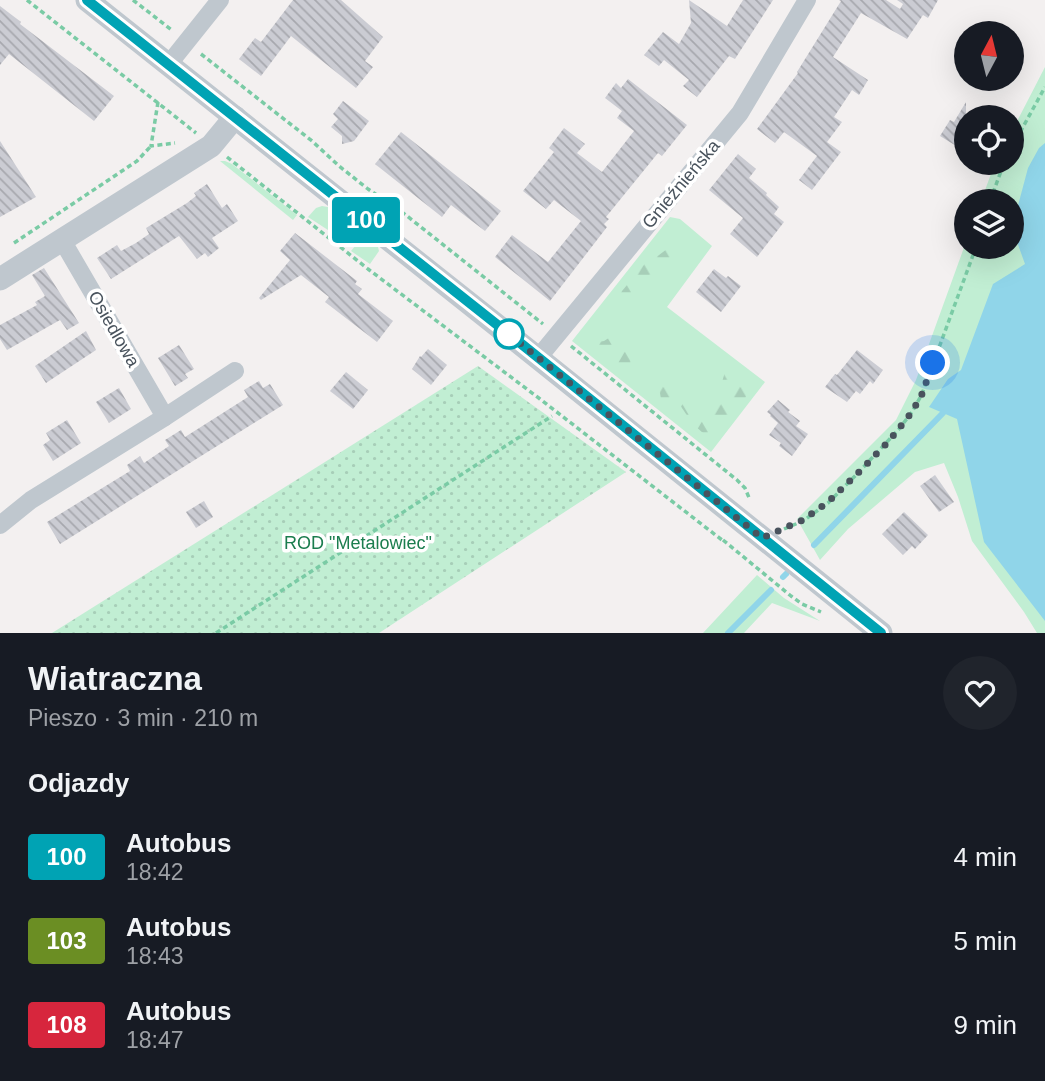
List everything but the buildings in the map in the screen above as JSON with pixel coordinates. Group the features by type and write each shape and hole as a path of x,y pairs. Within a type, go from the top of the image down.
{"street":[{"path":"87,0 881,633"},
{"path":"169,65 220,0"},
{"name":"Gnieźnieńska","path":"538,358 740,113 807,0"},
{"path":"0,279 202,144 235,117"},
{"name":"Osiedlowa","path":"62,240 165,417"},
{"path":"0,525 31,500 235,371"}],"path":[{"path":"27,0 198,134 202,144 227,157 368,269 722,540"},
{"path":"133,0 737,480 745,488 751,503"},
{"path":"1024,125 1045,87"},
{"path":"11,245 137,161 151,146 158,102"},
{"path":"151,146 179,143"},
{"path":"762,538 803,520 828,502 879,452 912,412 922,394 972,259"},
{"path":"216,633 552,416"}],"green space":[{"path":"1045,67 1045,633 1037,633 972,541 944,463 915,472 848,529 820,560 797,519 896,420 916,380 960,259 1024,259 1024,189 985,189 991,175 1024,175 1024,108"},
{"path":"220,161 232,164 297,215 293,220"},
{"path":"322,206 341,215 328,230 308,217 316,208"},
{"path":"670,217 680,219 712,246 667,307 765,382 711,452 572,341"},
{"path":"368,237 377,243 379,251 370,264 351,251 360,240"},
{"path":"675,243 691,244 694,254 673,268 649,275 636,301 617,311 616,304 622,291 647,261"},
{"path":"615,334 626,337 631,350 630,372 623,374 590,347 592,343 604,341"},
{"name":"ROD \"Metalowiec\"","path":"478,366 626,472 379,633 52,633"},
{"path":"727,367 742,379 746,397 710,437 695,425 675,397 669,403 661,399 659,387 670,378 685,383 698,406 714,410"},
{"path":"757,575 784,598 820,621 772,603 744,633 703,633"}],"water":[{"path":"1045,143 1045,621 984,542 957,419 929,407 948,379 961,370 993,284 1025,264 1022,189 1028,168 1039,148"}],"waterway":[{"path":"814,545 943,413"},
{"path":"783,577 786,574"},
{"path":"728,633 771,590"}],"bus line":[{"name":"100","path":"87,0 881,633"}],"route":[{"path":"509,334 500,327 762,538 803,520 828,502 858,473 912,412 922,394 933,363"}]}
